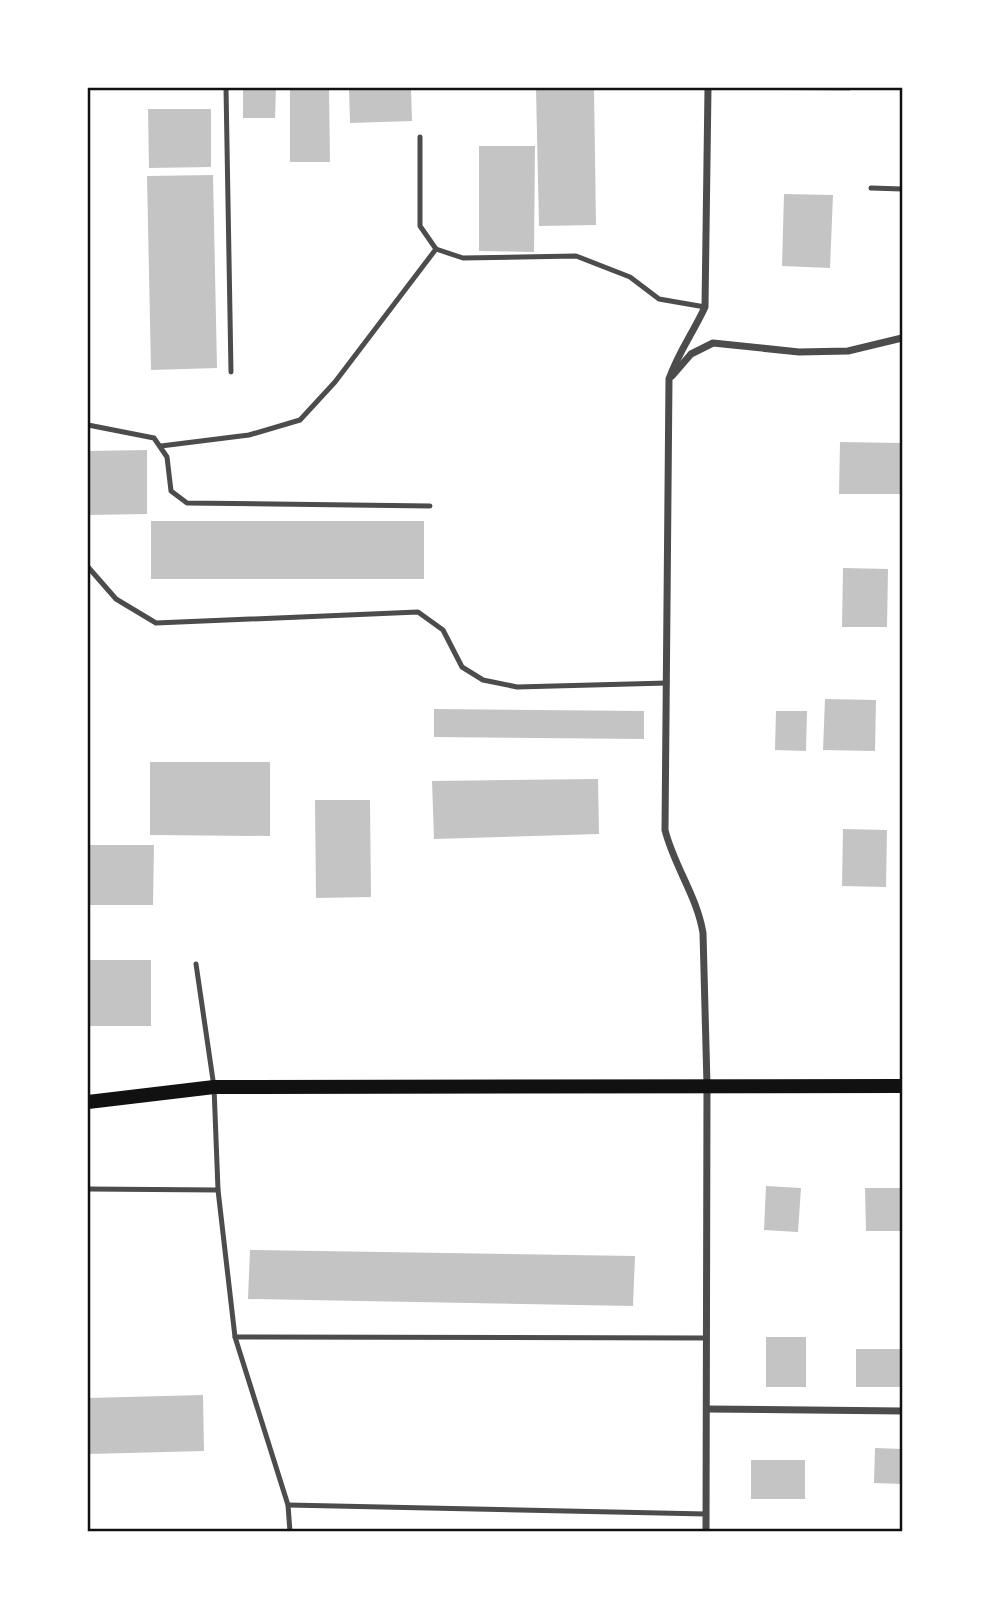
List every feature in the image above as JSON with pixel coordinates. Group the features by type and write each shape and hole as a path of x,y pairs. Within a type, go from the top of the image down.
{"main road":[{"path":"88,1102 214,1087 902,1086"}],"street":[{"path":"706,1531 707,1086 703,933 699,909 670,852 665,830 669,379 679,350 695,329 705,307 708,88"},
{"path":"669,379 691,354 713,343 811,352 848,351 902,338"},
{"path":"707,1409 902,1411"}],"lane":[{"path":"226,88 231,372"},
{"path":"420,137 420,226 436,249 463,258 576,256 630,277 659,299 705,307"},
{"path":"871,188 902,189"},
{"path":"162,446 249,435 300,420 335,382 436,249"},
{"path":"88,425 154,438 167,457 171,491 187,503 430,506"},
{"path":"88,567 116,599 156,623 418,612 443,630 462,667 483,680 517,687 667,683"},
{"path":"196,964 214,1087 218,1190 235,1336 288,1505 290,1531"},
{"path":"88,1189 218,1190"},
{"path":"235,1336 707,1338"},
{"path":"288,1505 706,1514"}],"building":[{"path":"243,88 276,88 275,118 243,118"},
{"path":"290,88 329,88 330,162 290,162"},
{"path":"349,88 411,88 412,121 350,123"},
{"path":"536,88 594,88 596,225 539,226"},
{"path":"850,88 850,91 784,90"},
{"path":"148,109 211,109 211,167 149,168"},
{"path":"479,146 535,146 534,252 479,251"},
{"path":"213,175 217,368 151,370 147,176"},
{"path":"784,194 833,195 830,268 782,266"},
{"path":"840,442 902,443 902,494 839,494"},
{"path":"147,450 147,514 88,515 88,451"},
{"path":"151,521 424,521 424,579 151,579"},
{"path":"843,568 888,569 887,627 842,627"},
{"path":"825,699 876,700 875,751 823,750"},
{"path":"434,709 644,711 644,739 434,737"},
{"path":"776,711 807,711 806,751 775,750"},
{"path":"150,762 270,762 270,836 150,835"},
{"path":"598,779 599,834 434,839 432,781"},
{"path":"315,800 370,800 371,897 316,898"},
{"path":"843,829 887,830 886,887 842,886"},
{"path":"88,845 154,845 153,905 88,905"},
{"path":"88,960 151,960 151,1026 88,1026"},
{"path":"766,1186 801,1188 798,1232 764,1230"},
{"path":"865,1188 902,1188 902,1231 866,1231"},
{"path":"250,1250 635,1256 633,1306 248,1299"},
{"path":"766,1337 806,1337 806,1387 766,1387"},
{"path":"856,1349 902,1349 902,1387 856,1387"},
{"path":"203,1395 204,1451 88,1454 88,1398"},
{"path":"875,1448 902,1449 902,1484 874,1483"},
{"path":"751,1460 805,1460 805,1499 751,1499"}]}
